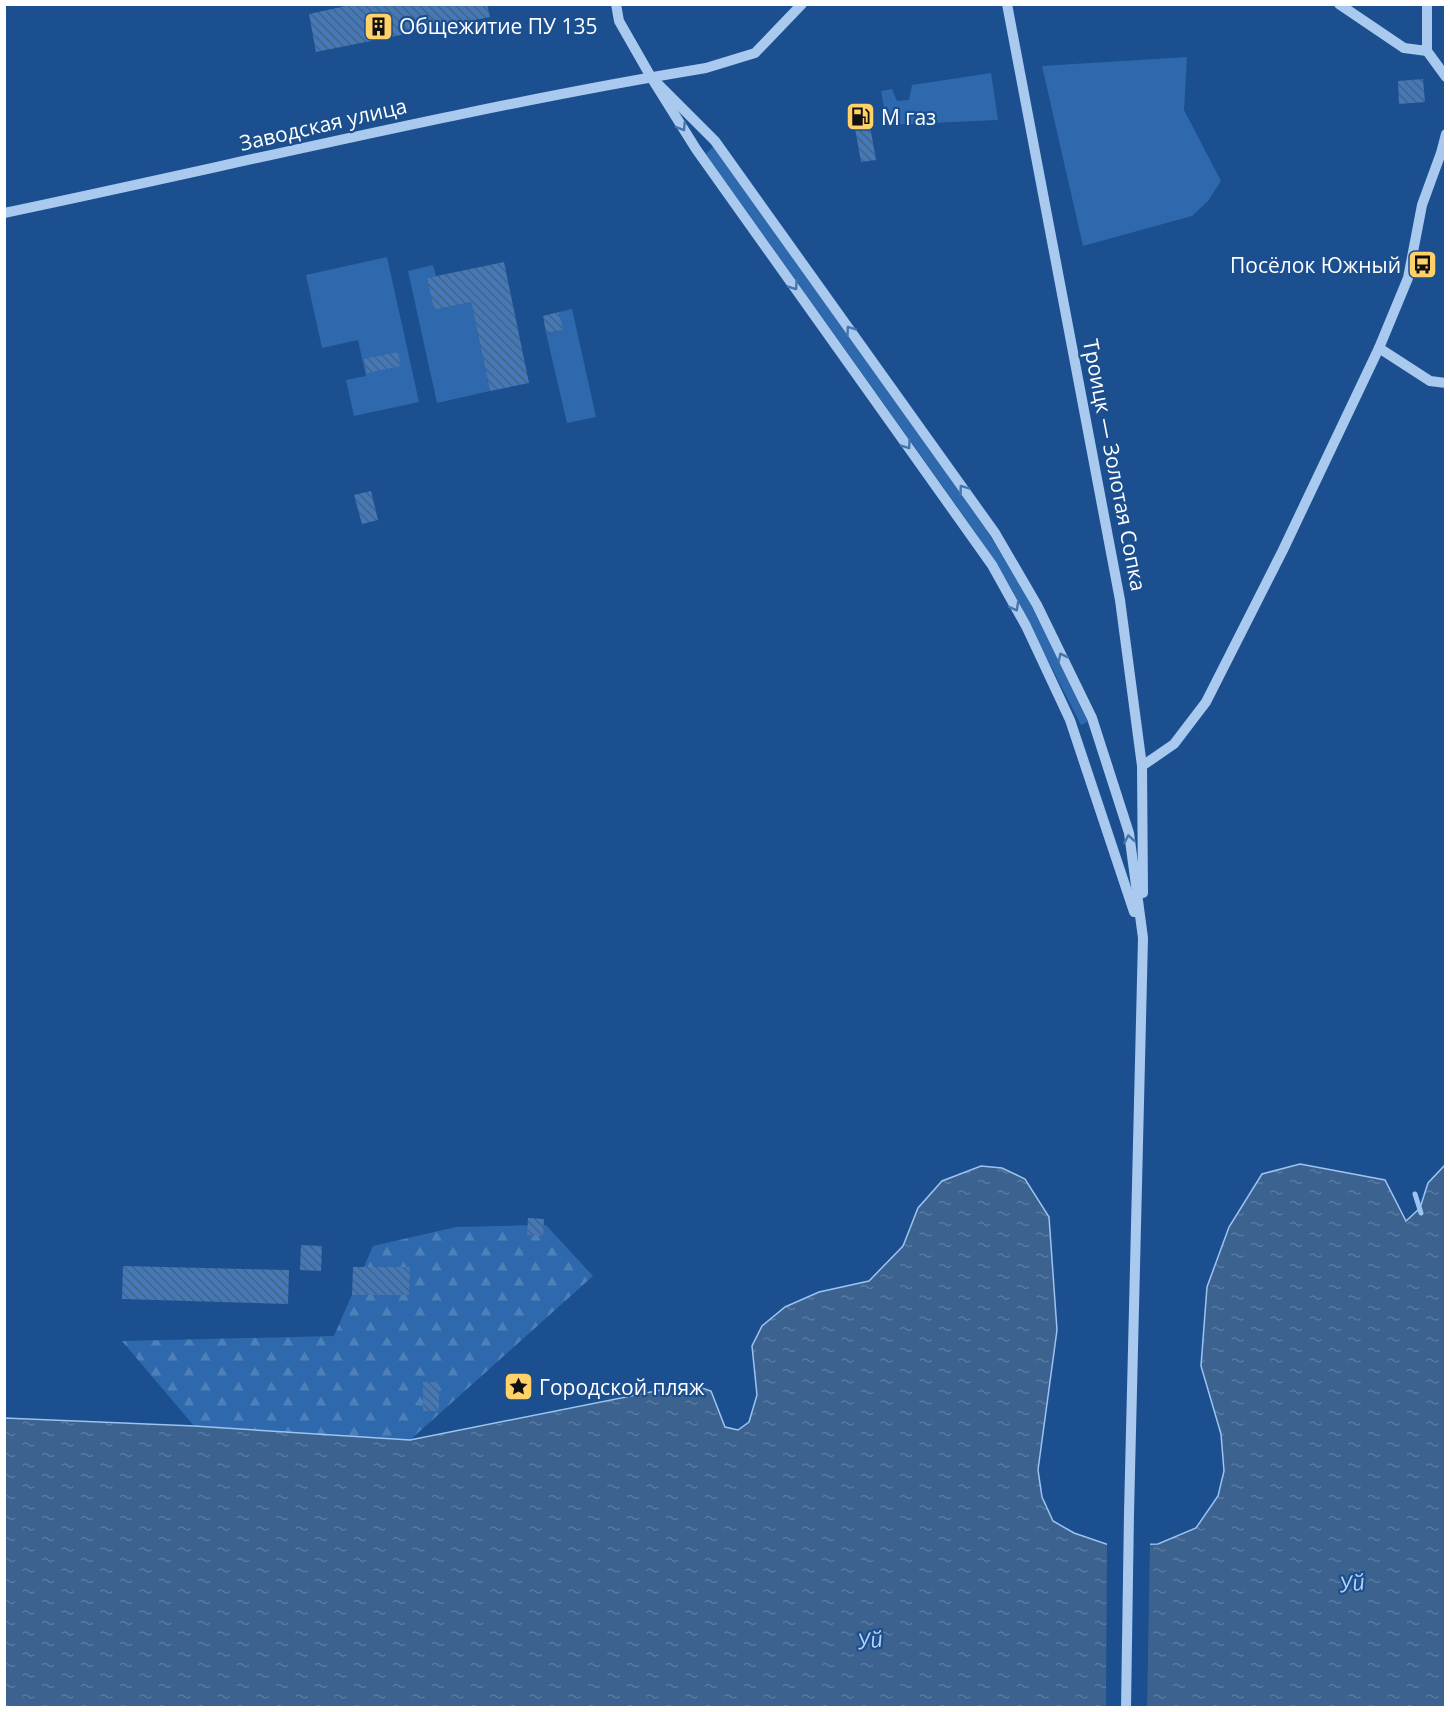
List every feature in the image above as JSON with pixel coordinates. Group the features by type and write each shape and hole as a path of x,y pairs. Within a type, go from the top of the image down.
{"street":[{"path":"616,4 620,21 651,77 696,149 992,565 1026,626 1070,720 1143,938"},
{"name":"Заводская улица","path":"4,213 259,159 391,128 706,68 755,53 802,4"},
{"name":"Троицк — Золотая Сопка","path":"1007,4 1120,600 1142,766 1143,938"},
{"path":"1340,4 1404,48 1428,51"},
{"path":"1427,4 1428,51 1446,77"},
{"path":"651,77 715,141 995,533 1037,605 1092,718 1129,833 1143,938 1126,1707"},
{"path":"1142,766 1174,744 1206,702 1284,550 1379,348 1408,278 1422,205 1443,152 1446,134"},
{"path":"1379,348 1430,381 1446,383"}],"green space":[{"path":"1187,57 1184,110 1221,181 1208,201 1192,216 1083,246 1042,66"},
{"path":"991,73 998,120 887,125 881,91 892,89 897,101 909,100 912,85"},
{"path":"713,147 985,528 1019,582 1088,722 1081,725 1011,588 978,536 706,154"},
{"path":"387,257 419,402 354,416 346,380 366,376 358,340 322,348 306,275"},
{"path":"433,265 436,276 427,278 434,310 471,302 490,391 437,403 408,271"},
{"path":"572,309 596,417 567,423 546,333 562,330 559,312"},
{"path":"546,1225 593,1276 410,1440 194,1426 122,1341 334,1336 373,1246 456,1227"}],"water":[{"name":"Уй","path":"1300,1164 1385,1180 1406,1221 1420,1208 1428,1183 1445,1165 1445,1707 5,1708 5,1418 194,1426 410,1440 691,1384 711,1391 725,1427 738,1430 749,1422 757,1395 752,1346 762,1326 785,1307 819,1292 869,1281 903,1246 918,1208 942,1181 981,1166 1002,1168 1025,1179 1049,1217 1057,1330 1038,1470 1042,1497 1053,1521 1074,1533 1109,1545 1158,1544 1196,1528 1218,1496 1224,1471 1221,1434 1201,1366 1207,1287 1229,1227 1262,1174"}],"pier":[{"path":"1107,1541 1150,1541 1147,1708 1106,1707"}],"building":[{"name":"Общежитие ПУ 135","path":"355,4 487,4 490,17 316,52 309,14"},
{"path":"1423,79 1425,102 1399,104 1398,81"},
{"path":"866,103 876,160 861,162 851,106"},
{"path":"504,262 529,383 490,391 471,302 434,310 427,278"},
{"path":"559,312 563,330 546,333 543,316"},
{"path":"398,352 401,366 367,373 364,359"},
{"path":"371,491 378,520 362,524 354,495"},
{"path":"528,1218 544,1219 543,1236 527,1235"},
{"path":"301,1245 322,1246 321,1271 300,1270"},
{"path":"123,1266 289,1270 288,1304 122,1299"},
{"path":"353,1267 410,1267 409,1295 352,1295"},
{"path":"423,1382 439,1382 439,1411 423,1411"}],"waterway":[{"path":"1415,1194 1421,1213"}],"place":[{"name":"Общежитие ПУ 135","path":"378,26"},
{"name":"М газ","path":"860,117"},
{"name":"Посёлок Южный","path":"1422,265"},
{"name":"Городской пляж","path":"518,1387"}]}
